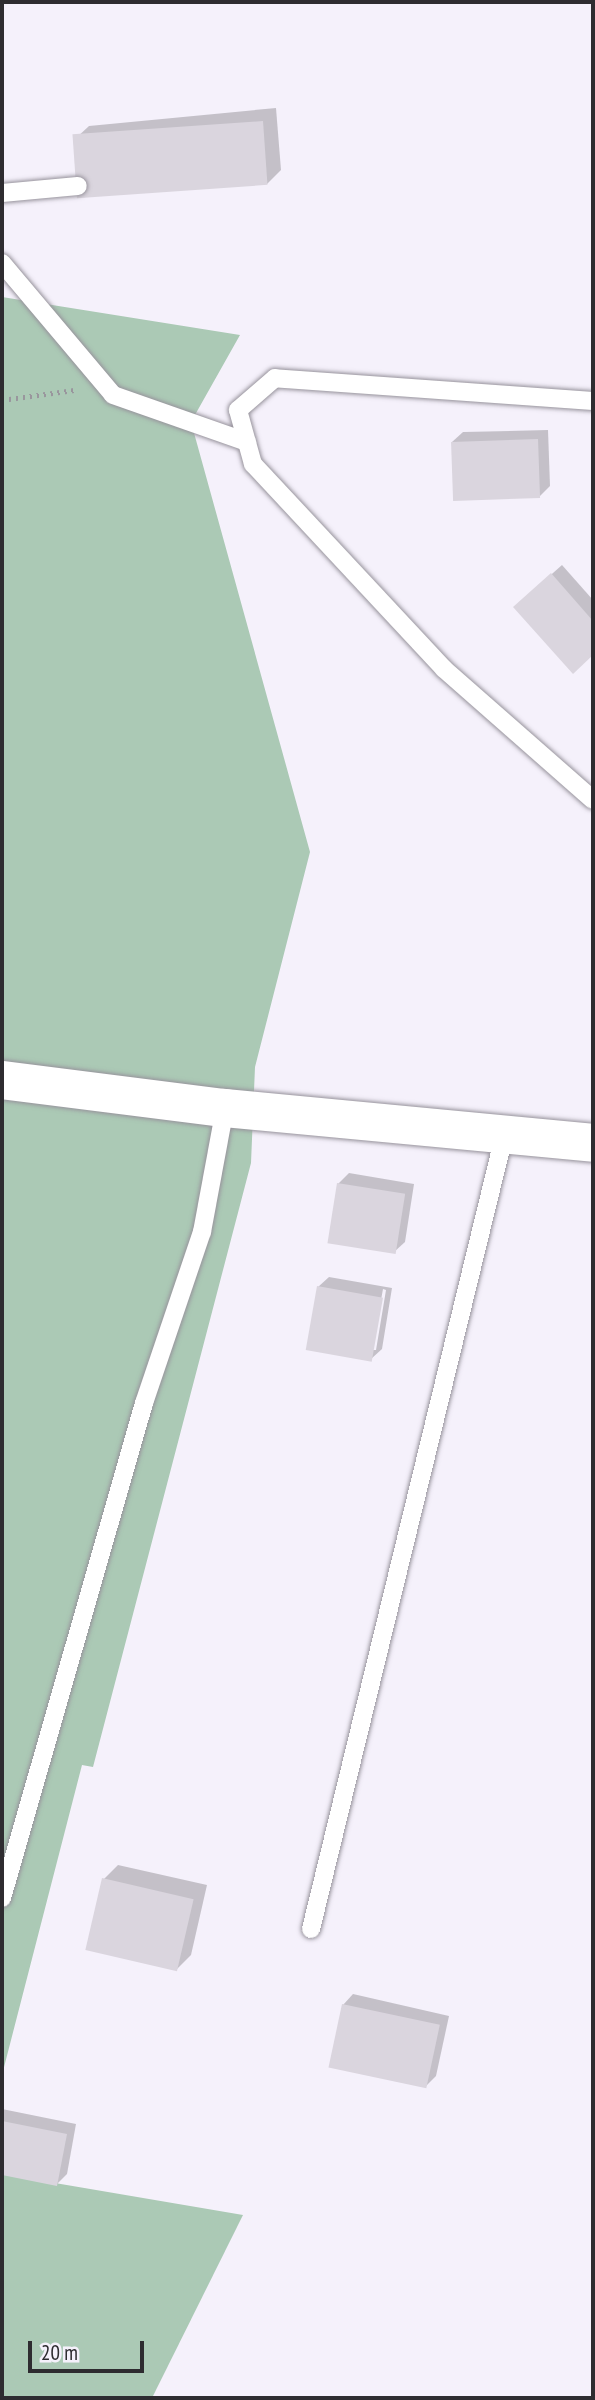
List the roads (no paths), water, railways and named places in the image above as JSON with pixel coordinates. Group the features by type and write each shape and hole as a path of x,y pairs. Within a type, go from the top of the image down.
{"street":[{"path":"2,1080 225,1108 593,1143"}],"lane":[{"path":"2,194 78,186"},
{"path":"2,263 113,395 247,442"},
{"path":"593,401 275,378 238,410 253,464 444,668 593,800"},
{"path":"2,1898 144,1403 202,1231 225,1108"},
{"path":"311,1929 504,1136"}]}
